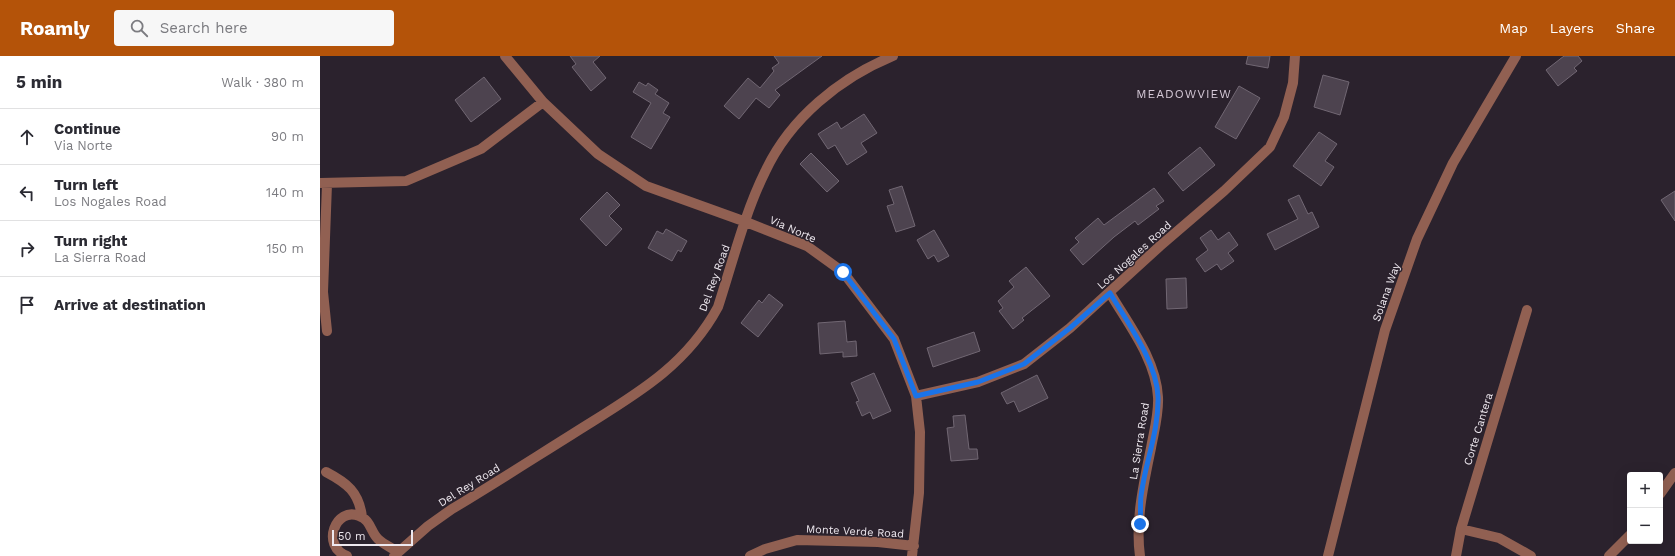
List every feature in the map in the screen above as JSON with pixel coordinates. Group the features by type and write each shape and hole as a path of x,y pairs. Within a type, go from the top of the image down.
{"street":[{"name":"Via Norte","path":"505,56 543,102 598,154 646,186 807,246 843,272 894,339 916,396 920,432 919,493 913,551"},
{"name":"Del Rey Road","path":"396,554 428,526 452,509 647,387 682,358 708,326 718,307 746,222 765,171 788,134 834,89 857,73 894,56"},
{"name":"Los Nogales Road","path":"916,396 978,382 1024,364 1070,328 1224,191 1270,147 1284,117 1293,83 1295,56"},
{"name":"Solana Way","path":"1328,556 1385,330 1418,239 1453,163 1516,56"},
{"path":"327,331 322,292 323,183 406,181 481,149 543,102"},
{"name":"La Sierra Road","path":"1110,293 1140,344 1152,369 1158,396 1156,421 1141,496 1138,546 1140,556"},
{"name":"Corte Cantera","path":"1456,556 1461,528 1527,310"},
{"path":"326,472 344,482 354,491 361,506 362,517"},
{"path":"1663,490 1675,472"},
{"path":"347,556 335,548 331,541 331,532 334,525 341,518 352,515 366,519 378,539 396,554"},
{"path":"1461,528 1498,538 1531,556"},
{"path":"1609,556 1627,538"},
{"name":"Monte Verde Road","path":"750,556 765,549 798,540 878,542 913,551"}],"building":[{"path":"570,56 600,56 593,62 606,78 591,91 572,67 576,64"},
{"path":"774,56 822,56 775,90 780,95 769,108 756,98 739,119 724,106 748,78 760,88 774,71 772,68 779,63"},
{"path":"1248,56 1270,56 1268,68 1246,64"},
{"path":"1564,56 1578,56 1582,61 1574,68 1577,71 1558,86 1546,70"},
{"path":"1323,75 1349,82 1340,115 1314,107"},
{"path":"484,77 501,99 471,122 455,100"},
{"path":"639,82 646,86 648,83 658,90 655,94 669,103 663,113 670,117 651,149 631,137 651,103 633,92"},
{"path":"1239,86 1260,98 1236,139 1215,127"},
{"path":"864,114 877,133 861,143 867,152 847,165 835,145 828,149 818,134 837,122 841,129"},
{"path":"1319,132 1337,144 1325,161 1334,167 1321,186 1293,166"},
{"path":"1200,147 1215,165 1183,191 1168,173"},
{"path":"811,153 839,181 827,192 800,164"},
{"path":"902,186 915,226 896,232 887,206 894,204 889,190"},
{"path":"1154,188 1164,201 1156,206 1159,209 1138,225 1135,221 1114,237 1083,265 1070,250 1079,242 1075,238 1098,218 1104,225"},
{"path":"1675,191 1675,221 1661,200"},
{"path":"607,192 620,205 609,216 622,229 606,246 580,219"},
{"path":"1299,195 1308,214 1312,212 1319,227 1275,250 1267,234 1298,219 1288,200"},
{"path":"666,229 687,241 681,252 678,250 672,261 648,248 657,231 663,234"},
{"path":"934,230 949,256 938,262 934,255 928,259 917,240"},
{"path":"1211,230 1218,240 1229,232 1238,245 1228,253 1234,261 1221,270 1217,264 1205,272 1196,259 1208,250 1200,238"},
{"path":"1026,267 1050,296 1022,318 1024,320 1013,329 999,311 1003,308 998,301 1014,287 1009,281"},
{"path":"1186,278 1187,308 1167,309 1166,279"},
{"path":"769,294 783,305 758,337 741,323 759,300 762,303"},
{"path":"845,321 847,342 856,341 857,356 843,357 843,352 820,354 818,323"},
{"path":"974,332 980,351 933,367 927,348"},
{"path":"874,373 891,411 873,419 870,412 862,416 856,402 859,401 851,383"},
{"path":"1037,375 1048,398 1019,412 1014,401 1007,404 1001,393"},
{"path":"965,415 969,449 977,449 978,459 951,461 947,428 954,427 953,416"}],"district":[{"name":"MEADOWVIEW","path":"1184,94"}],"route":[{"path":"843,272 894,339 916,396 978,382 1024,364 1070,328 1110,293 1140,344 1152,369 1158,396 1156,421 1141,496 1140,524"}]}
